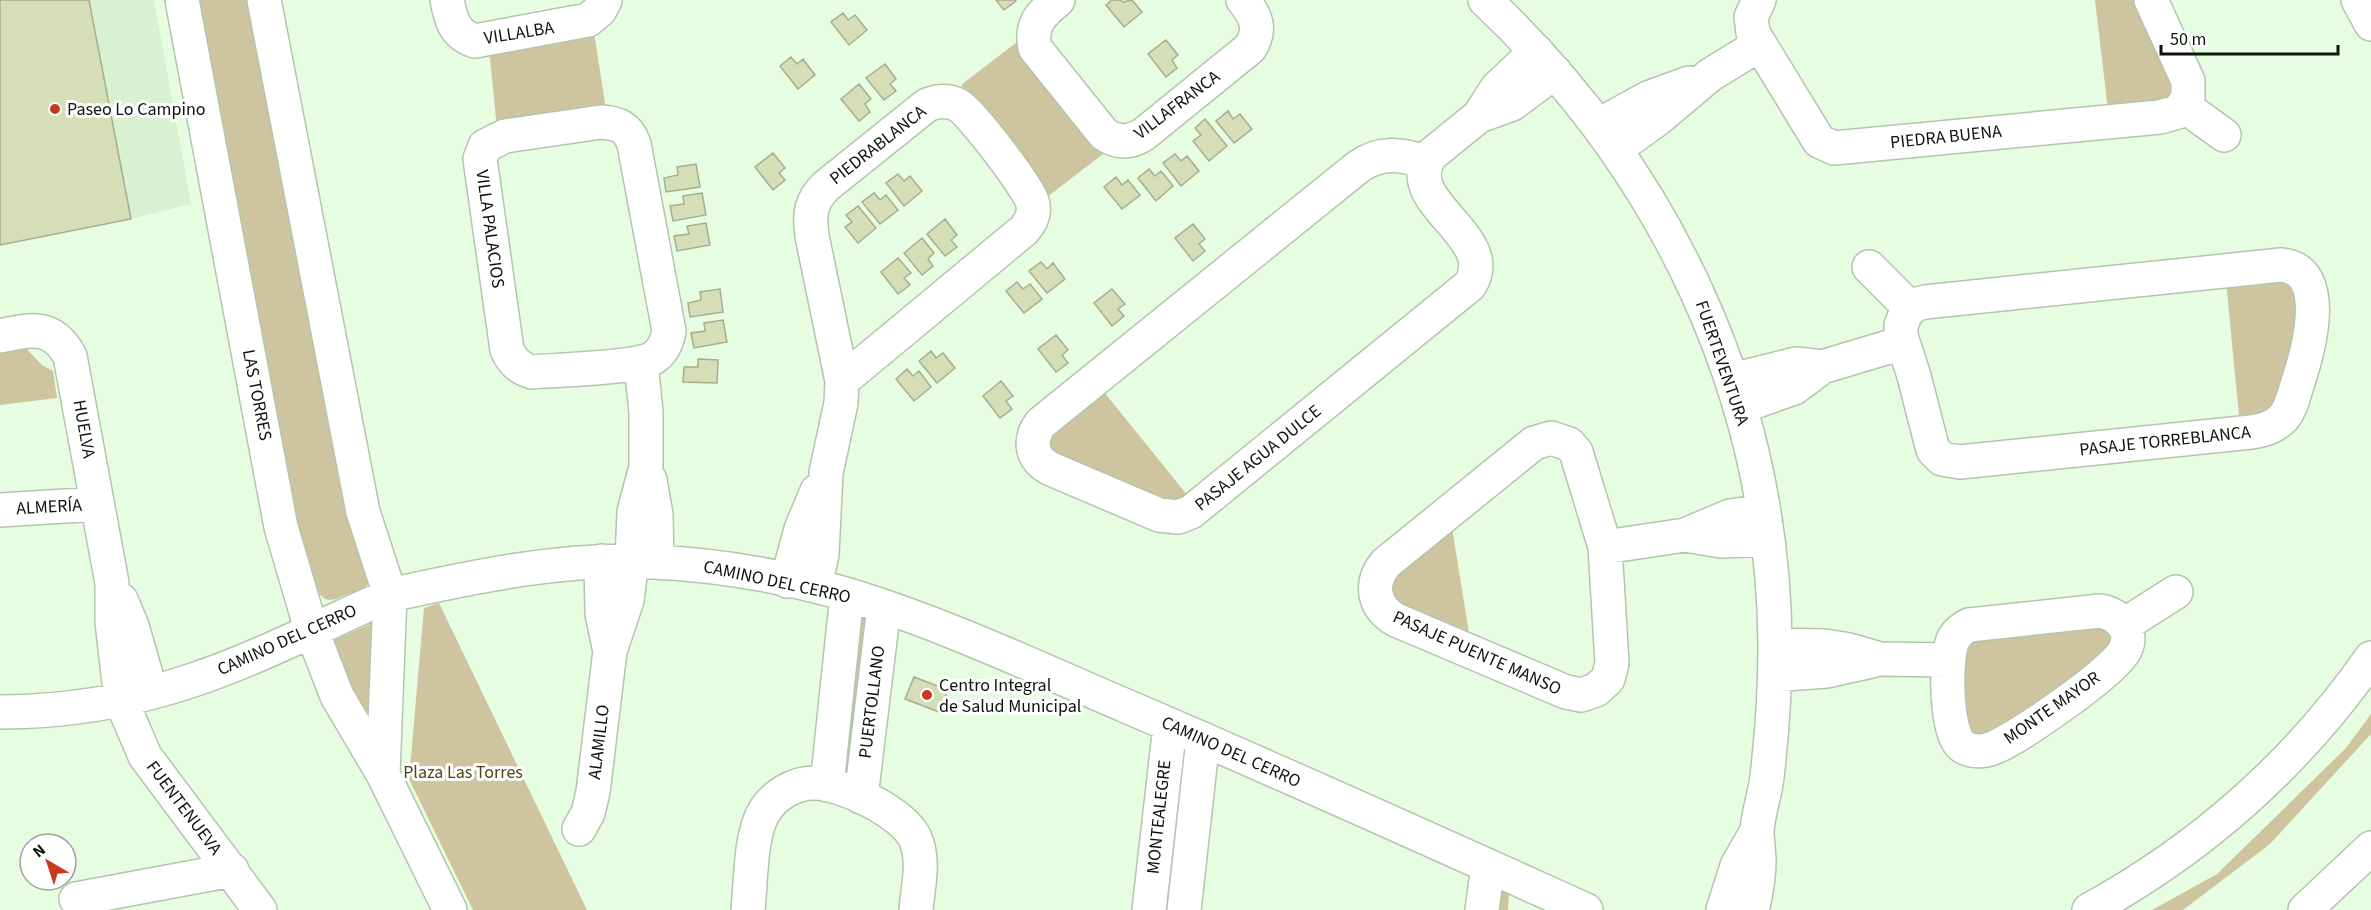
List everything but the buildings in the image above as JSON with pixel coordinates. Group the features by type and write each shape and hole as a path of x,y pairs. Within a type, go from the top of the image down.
{"street":[{"name":"LAS TORRES","path":"182,0 281,527 311,629 338,696 383,774 450,910"},
{"name":"LAS TORRES","path":"264,0 363,513 390,595 383,774"},
{"name":"VILLALBA","path":"447,0 453,26 466,38 475,41 588,20 600,10 605,0"},
{"name":"VILLAFRANCA","path":"1058,0 1044,11 1035,24 1033,32 1035,48 1104,134 1111,138 1128,141 1144,134 1250,48 1257,32 1257,23 1254,14 1243,0"},
{"name":"FUERTEVENTURA","path":"1485,0 1545,62 1607,137 1647,197 1675,246 1712,325 1736,393 1766,525 1775,660 1767,779 1757,831 1759,876 1752,910"},
{"path":"2151,0 2188,81 2190,90 2184,106 2224,135"},
{"name":"PIEDRA BUENA","path":"1751,3 1750,26 1759,45 1820,141 1834,148 2160,117 2178,112 2184,106"},
{"path":"1607,137 1659,118 1710,75 1759,45"},
{"path":"1426,162 1431,155 1479,116 1512,104 1545,62"},
{"name":"PIEDRABLANCA","path":"801,584 823,544 826,473 841,403 842,381 812,236 811,206 826,186 927,105 942,101 958,105 970,115 1026,189 1034,207 1031,220 1024,230 842,381"},
{"name":"VILLA PALACIOS","path":"601,122 616,123 627,131 631,137 669,331 660,352 641,363 532,372 524,369 511,358 507,350 480,166 482,152 492,141 505,136 601,122"},
{"name":"PASAJE AGUA DULCE","path":"1387,154 1426,162 1424,169 1427,189 1474,254 1476,272 1470,285 1191,512 1178,518 1159,515 1051,469 1039,461 1033,448 1033,439 1041,423 1358,166 1367,160 1387,154"},
{"name":"PASAJE TORREBLANCA","path":"2281,265 2294,268 2306,279 2312,307 2305,362 2289,410 2282,419 2263,430 1960,462 1942,459 1933,450 1914,376 1902,342 1901,325 1910,308 1925,302 2281,265"},
{"path":"1869,267 1910,308"},
{"name":"HUELVA","path":"0,336 27,330 42,331 55,336 66,348 73,369 112,583 112,632 136,696"},
{"path":"1736,393 1794,388 1822,367 1902,342"},
{"path":"630,561 634,512 646,467 646,412 641,363"},
{"name":"PASAJE PUENTE MANSO","path":"1542,440 1560,440 1569,444 1576,452 1605,547 1612,663 1608,679 1589,694 1574,695 1566,692 1396,620 1381,609 1374,592 1379,571 1386,563 1534,443 1542,440"},
{"name":"ALMERÍA","path":"0,510 97,504"},
{"path":"1605,547 1685,535 1721,541 1766,525"},
{"name":"CAMINO DEL CERRO","path":"0,712 60,709 136,696 221,670 390,595 561,564 630,561 723,569 801,584 884,607 1203,739 1488,866 1520,896 1586,910"},
{"name":"ALAMILLO","path":"579,829 588,813 593,792 610,651 627,600 630,561"},
{"path":"2124,625 2176,592"},
{"name":"PUERTOLLANO","path":"827,785 847,595"},
{"name":"PUERTOLLANO","path":"861,797 884,607"},
{"name":"MONTE MAYOR","path":"2100,611 2114,615 2124,625 2127,644 2124,652 2083,690 2028,728 1993,748 1969,750 1957,741 1953,734 1948,660 1953,639 1962,628 1969,625 2100,611"},
{"path":"2089,910 2155,871 2241,804 2312,733 2371,658"},
{"path":"1775,660 1827,671 1880,659 1948,660"},
{"name":"FUENTENUEVA","path":"136,696 145,756 260,910"},
{"name":"MONTEALEGRE","path":"1149,910 1170,725"},
{"name":"MONTEALEGRE","path":"1184,910 1203,739"},
{"path":"748,910 756,835 764,812 771,803 790,788 808,784 827,785 861,797 891,812 908,826 920,856 916,910"},
{"name":"FUERTEVENTURA","path":"1723,910 1737,866 1757,831"},
{"path":"2305,910 2371,848"},
{"path":"1482,910 1488,866"},
{"path":"76,899 232,870"}],"shaded area":[{"name":"Paseo Lo Campino","path":"0,0 154,0 191,204 131,219 0,245"}],"green space":[{"path":"196,0 251,0 372,580 361,589 330,600 315,588 302,553"},
{"path":"2095,0 2140,0 2179,100 2108,110"},
{"path":"594,32 606,110 497,129 489,49"},
{"path":"1017,42 1107,151 1047,197 961,85"},
{"path":"2287,278 2303,295 2278,405 2257,417 2239,416 2226,281"},
{"path":"19,341 42,365 53,371 57,398 0,405 0,344"},
{"path":"1104,392 1188,496 1178,506 1049,456 1047,446 1051,436"},
{"path":"1452,528 1470,639 1395,603 1389,576"},
{"name":"Plaza Las Torres","path":"439,603 587,910 473,910 409,779 424,608"},
{"path":"861,614 869,619 851,780 842,777"},
{"path":"375,622 369,728 330,646 334,640"},
{"path":"2109,625 2116,645 2014,724 1970,741 1958,660 1969,640"},
{"path":"2371,714 2371,734 2270,844 2183,910 2152,910 2217,874 2346,748"},
{"path":"1178,750 1187,755 1171,910 1161,910"},
{"path":"1495,892 1509,893 1508,910 1494,910"}],"place":[{"name":"Paseo Lo Campino","path":"55,109"},
{"name":"Centro Integral de Salud Municipal","path":"927,695"}]}
